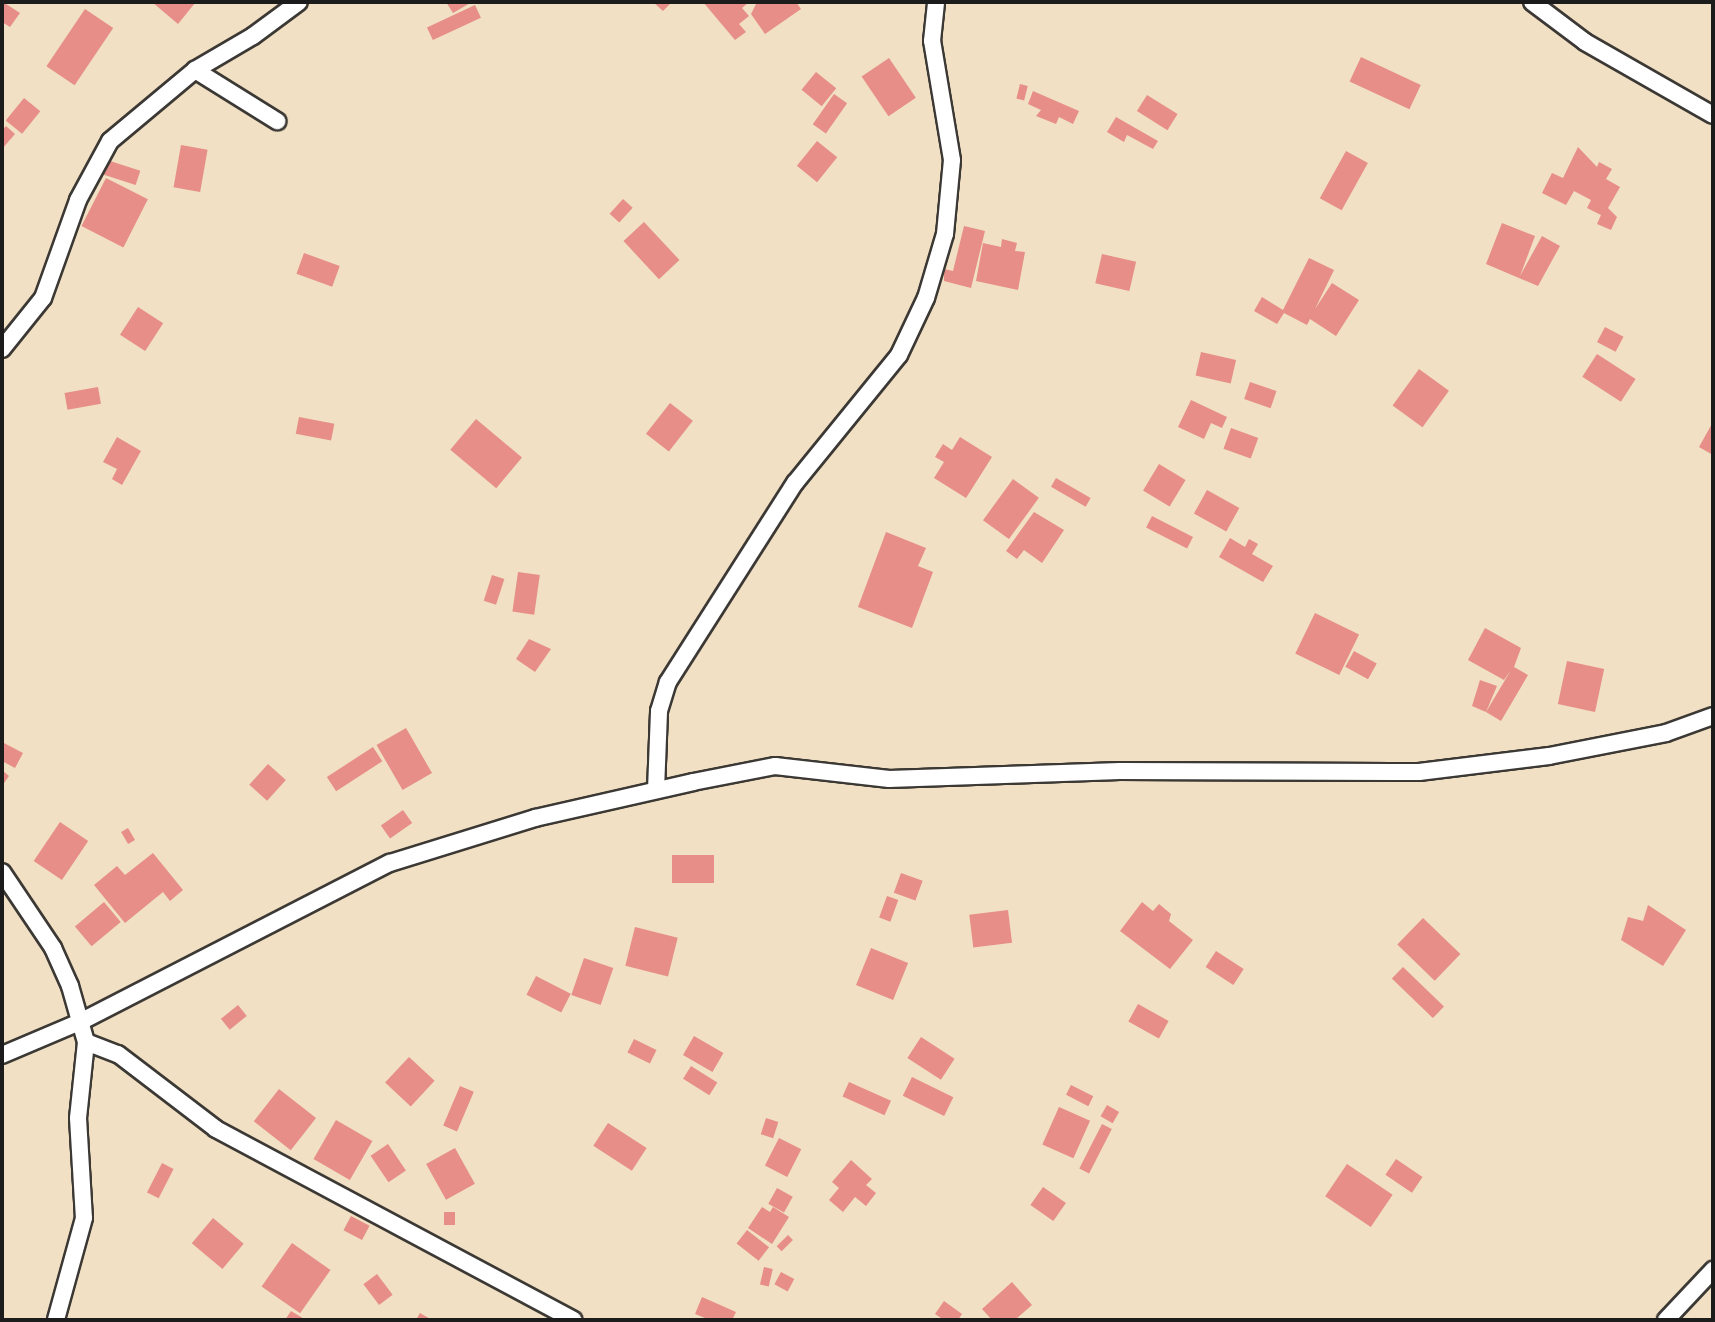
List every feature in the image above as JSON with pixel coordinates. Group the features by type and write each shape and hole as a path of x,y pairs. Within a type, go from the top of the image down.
{"street":[{"path":"2,349 43,298 65,231 100,153 138,114 195,70 253,36 299,2"},
{"path":"656,790 659,711 668,682 726,598 795,483 899,355 930,288 945,234 952,160 932,41 936,2"},
{"path":"1532,2 1585,42 1713,115"},
{"path":"195,70 277,121"},
{"path":"2,1055 82,1021 390,863 535,818 775,766 889,779 1162,771 1419,772 1562,753 1665,733 1713,716"},
{"path":"2,872 52,948 82,1021 86,1042 78,1118 84,1218 56,1320"},
{"path":"86,1042 118,1054 216,1129 573,1320"},
{"path":"1666,1320 1713,1270"}],"building":[{"path":"3,2 20,13 10,27 2,22"},
{"path":"152,2 194,2 195,3 178,24"},
{"path":"446,2 472,2 453,13"},
{"path":"653,2 672,2 663,11"},
{"path":"703,2 749,2 742,8 749,16 739,24 746,32 735,40"},
{"path":"757,2 796,2 801,9 765,34 751,14"},
{"path":"475,5 481,18 433,40 427,27"},
{"path":"85,9 113,28 75,85 46,66"},
{"path":"1361,57 1421,85 1409,109 1350,81"},
{"path":"889,58 916,98 888,116 862,76"},
{"path":"816,72 836,88 822,106 802,90"},
{"path":"1020,84 1028,86 1024,100 1016,99"},
{"path":"1033,91 1079,111 1073,124 1059,117 1056,124 1036,116 1041,110 1028,104"},
{"path":"834,94 847,103 826,133 813,124"},
{"path":"1147,95 1178,114 1167,130 1137,111"},
{"path":"24,98 40,111 22,134 6,121"},
{"path":"1116,117 1158,141 1153,149 1127,135 1124,142 1107,132"},
{"path":"6,126 15,134 2,149 2,131"},
{"path":"817,141 837,157 817,182 797,166"},
{"path":"181,145 208,150 200,192 174,187"},
{"path":"1578,147 1597,167 1599,162 1612,169 1606,179 1620,187 1608,208 1617,217 1611,230 1597,224 1601,215 1587,208 1591,200 1574,191 1566,205 1542,193 1552,173 1563,178"},
{"path":"1346,151 1368,163 1342,210 1320,198"},
{"path":"107,160 140,171 136,185 102,174"},
{"path":"106,178 148,199 123,247 81,226"},
{"path":"623,199 633,208 619,223 610,214"},
{"path":"644,222 679,260 659,279 624,241"},
{"path":"1502,223 1535,236 1520,276 1542,236 1560,246 1538,286 1486,264"},
{"path":"964,226 985,231 971,288 944,281 944,269 953,271"},
{"path":"1002,239 1017,243 1015,251 1025,252 1018,290 976,281 983,243 1001,247"},
{"path":"304,253 340,266 332,287 296,274"},
{"path":"1102,254 1136,262 1129,291 1095,283"},
{"path":"1309,258 1334,270 1315,309 1332,283 1359,300 1336,336 1310,319 1307,325 1284,313 1277,324 1254,311 1262,297 1283,310"},
{"path":"138,307 163,323 145,351 120,335"},
{"path":"1605,327 1624,337 1616,352 1597,342"},
{"path":"1201,352 1236,360 1231,383 1196,375"},
{"path":"1597,354 1636,379 1621,402 1582,377"},
{"path":"1419,369 1449,391 1422,427 1393,405"},
{"path":"1250,382 1276,391 1271,408 1244,399"},
{"path":"98,387 101,404 67,410 65,393"},
{"path":"1191,400 1227,417 1222,428 1211,423 1204,439 1178,427"},
{"path":"670,403 693,421 669,452 646,434"},
{"path":"299,417 334,424 331,441 296,434"},
{"path":"476,419 522,458 496,488 450,450"},
{"path":"1713,422 1713,455 1699,447"},
{"path":"1231,428 1258,438 1251,459 1223,449"},
{"path":"117,437 141,451 122,485 112,479 117,469 103,462"},
{"path":"960,437 992,457 966,498 934,478 944,462 935,457 943,444 952,450"},
{"path":"1159,464 1186,480 1170,507 1143,491"},
{"path":"1056,478 1091,498 1086,507 1051,487"},
{"path":"1013,479 1039,498 1009,539 983,520"},
{"path":"1207,490 1239,508 1226,532 1194,514"},
{"path":"1034,512 1064,530 1042,563 1024,550 1017,559 1006,551"},
{"path":"1152,516 1193,537 1187,548 1146,528"},
{"path":"886,532 926,548 918,566 933,572 912,628 858,607"},
{"path":"1230,538 1245,547 1249,539 1258,544 1252,554 1273,566 1263,582 1219,557"},
{"path":"518,572 540,575 534,615 512,612"},
{"path":"492,575 504,579 496,605 484,601"},
{"path":"1315,613 1359,634 1339,675 1295,653"},
{"path":"1485,628 1521,648 1514,667 1528,675 1501,721 1486,712 1511,670 1504,680 1468,660"},
{"path":"529,639 551,649 535,672 516,659"},
{"path":"1354,651 1377,664 1368,679 1345,667"},
{"path":"1567,661 1604,669 1595,712 1558,704"},
{"path":"1480,680 1497,686 1486,712 1472,706"},
{"path":"406,728 432,773 403,790 377,745"},
{"path":"2,742 23,753 15,768 2,761"},
{"path":"373,747 382,761 336,791 327,777"},
{"path":"268,764 286,780 267,801 249,785"},
{"path":"2,770 9,776 2,786"},
{"path":"403,810 412,823 390,839 381,825"},
{"path":"60,822 88,841 62,880 34,861"},
{"path":"128,828 135,840 128,844 121,832"},
{"path":"153,853 183,890 170,901 163,892 125,923 94,885 117,866 125,875"},
{"path":"672,855 714,855 714,883 672,883"},
{"path":"901,873 923,881 915,901 894,893"},
{"path":"887,896 898,900 890,922 879,918"},
{"path":"104,902 121,922 92,946 75,926"},
{"path":"1142,902 1153,911 1159,904 1171,914 1169,921 1193,940 1170,969 1120,931"},
{"path":"1648,905 1686,930 1663,966 1621,940 1628,917 1643,921"},
{"path":"1008,910 1012,943 973,948 969,915"},
{"path":"1423,918 1460,954 1435,981 1397,945"},
{"path":"635,927 678,938 668,976 625,966"},
{"path":"871,948 908,963 893,1000 856,985"},
{"path":"1216,951 1244,969 1233,985 1206,967"},
{"path":"584,958 613,968 601,1005 571,995"},
{"path":"1403,967 1444,1007 1433,1018 1392,979"},
{"path":"536,976 571,994 561,1012 526,995"},
{"path":"1138,1004 1169,1021 1159,1038 1128,1021"},
{"path":"238,1005 247,1016 230,1030 221,1019"},
{"path":"694,1036 723,1053 712,1072 683,1055"},
{"path":"921,1037 955,1059 941,1080 907,1058"},
{"path":"634,1039 656,1050 650,1063 627,1052"},
{"path":"409,1057 435,1081 411,1106 385,1083"},
{"path":"691,1066 717,1082 709,1095 683,1079"},
{"path":"912,1077 953,1097 944,1116 903,1096"},
{"path":"849,1082 891,1101 885,1115 842,1097"},
{"path":"1071,1085 1093,1096 1088,1106 1066,1095"},
{"path":"460,1086 474,1092 457,1131 443,1126"},
{"path":"279,1089 316,1118 291,1150 254,1121"},
{"path":"1107,1105 1119,1112 1113,1123 1100,1116"},
{"path":"1059,1107 1090,1121 1073,1158 1042,1144"},
{"path":"766,1118 778,1122 773,1138 761,1134"},
{"path":"336,1120 372,1141 350,1180 314,1159"},
{"path":"608,1123 647,1148 632,1171 593,1146"},
{"path":"1102,1124 1112,1129 1089,1174 1079,1169"},
{"path":"779,1138 801,1149 787,1177 765,1166"},
{"path":"388,1144 406,1171 388,1182 371,1156"},
{"path":"455,1148 475,1184 446,1200 426,1164"},
{"path":"1396,1159 1423,1177 1412,1193 1385,1175"},
{"path":"851,1160 872,1179 866,1185 876,1193 866,1206 855,1197 843,1212 829,1200 839,1188 832,1182"},
{"path":"162,1163 174,1169 159,1198 147,1192"},
{"path":"1347,1164 1393,1195 1371,1227 1325,1196"},
{"path":"1043,1187 1066,1203 1053,1221 1030,1205"},
{"path":"777,1188 793,1197 784,1212 768,1204"},
{"path":"762,1207 770,1212 773,1207 789,1217 772,1244 748,1228"},
{"path":"444,1212 455,1212 455,1225 444,1225"},
{"path":"351,1216 370,1226 362,1240 343,1230"},
{"path":"213,1218 244,1244 222,1269 192,1243"},
{"path":"747,1230 769,1247 759,1261 737,1243"},
{"path":"788,1235 793,1240 782,1251 777,1246"},
{"path":"292,1243 331,1270 300,1313 262,1286"},
{"path":"764,1267 773,1269 769,1287 760,1285"},
{"path":"781,1272 794,1279 788,1291 774,1284"},
{"path":"377,1274 393,1295 379,1305 363,1284"},
{"path":"1012,1282 1032,1305 1015,1320 992,1320 982,1309"},
{"path":"702,1297 736,1312 732,1320 710,1320 695,1314"},
{"path":"944,1301 962,1314 958,1320 944,1320 935,1314"},
{"path":"291,1311 306,1320 285,1320"},
{"path":"420,1313 432,1320 416,1320"}]}
